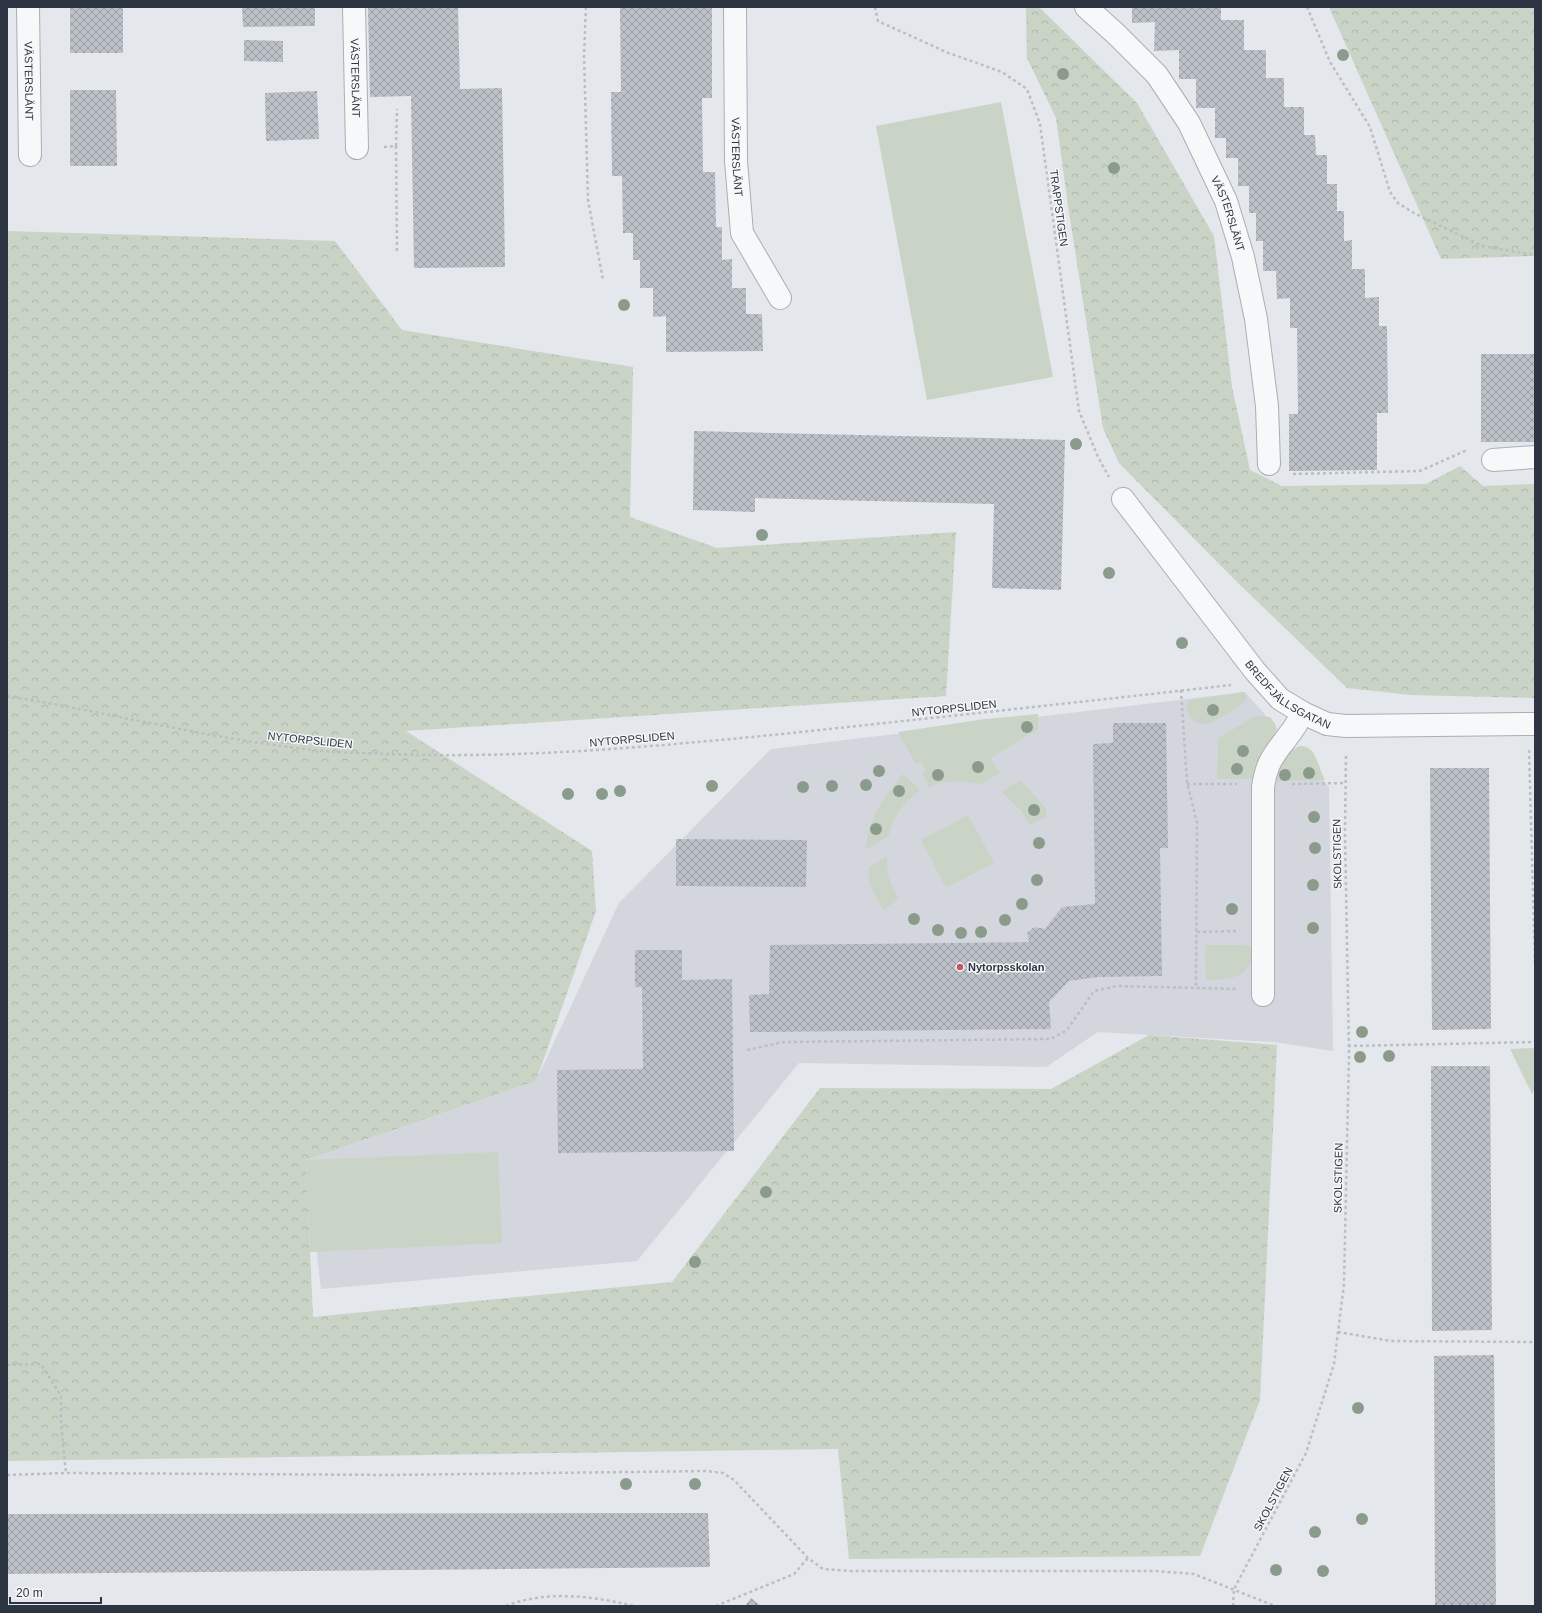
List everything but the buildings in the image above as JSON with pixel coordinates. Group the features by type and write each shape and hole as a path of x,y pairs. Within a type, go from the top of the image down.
{"street":[{"name":"VÄSTERSLÄNT","path":"28,7 30,154"},
{"name":"VÄSTERSLÄNT","path":"354,7 357,148"},
{"name":"VÄSTERSLÄNT","path":"735,7 736,161 742,233 780,298"},
{"name":"VÄSTERSLÄNT","path":"1086,7 1158,75 1189,124 1226,201 1243,257 1256,319 1267,406 1269,464"},
{"path":"1493,460 1535,457"},
{"name":"BREDFJÄLLSGATAN","path":"1123,499 1255,671 1280,699 1302,713 1327,724 1346,726 1532,724"},
{"path":"1263,992 1263,784 1268,764 1278,748 1292,732 1302,713"}],"path":[{"path":"586,7 584,55 588,200 603,280"},
{"name":"TRAPPSTIGEN","path":"875,7 878,21 946,52 1002,72 1027,89 1040,124 1079,411 1098,457 1123,499"},
{"path":"1307,7 1330,62 1370,127 1390,192 1398,203 1412,212 1482,246 1535,255"},
{"path":"397,109 397,252"},
{"path":"357,148 396,146"},
{"path":"1269,464 1280,472 1294,474 1420,471 1475,447 1487,449 1493,460"},
{"name":"NYTORPSLIDEN","path":"7,696 226,739 326,751 424,755 516,755 602,750 743,738 1240,684 1255,671"},
{"path":"1181,690 1186,782 1197,823 1196,988"},
{"path":"1532,724 1535,966"},
{"name":"SKOLSTIGEN","path":"1233,1606 1234,1589 1306,1453 1334,1364 1344,1284 1348,1046 1345,833 1346,726"},
{"path":"1197,932 1263,931"},
{"path":"747,1050 783,1042 1051,1039 1067,1030 1094,991 1117,986 1196,988 1263,992"},
{"path":"1348,1046 1535,1042"},
{"path":"1338,1332 1391,1341 1535,1342"},
{"path":"7,1365 41,1364 61,1396 61,1424 66,1473"},
{"path":"7,1475 66,1473 390,1475 706,1471 723,1473 734,1480 808,1558 823,1569 850,1571 1156,1571 1194,1574 1275,1606"},
{"path":"716,1606 794,1574 808,1558"},
{"path":"506,1606 520,1600 579,1596 609,1600 634,1606"}],"shaded area":[{"name":"Nytorpsskolan","path":"1245,692 1329,787 1333,1051 1274,1042 1098,1032 1046,1067 799,1063 637,1261 321,1289 306,1160 536,1081 619,903 771,749"}],"green space":[{"path":"1026,7 1039,7 1137,103 1214,236 1232,387 1250,470 1282,486 1426,484 1460,466 1483,486 1535,484 1535,698 1410,695 1347,688 1236,581 1119,463 1103,428 1068,206 1056,118 1027,58"},
{"path":"1329,7 1535,7 1535,256 1441,259"},
{"path":"1001,102 1053,377 927,400 876,126"},
{"path":"7,231 335,241 402,330 633,367 630,517 717,548 956,532 946,696 406,731 592,851 596,911 536,1081 306,1160 313,1317 672,1282 820,1088 1051,1089 1149,1035 1277,1045 1260,1400 1200,1556 849,1559 838,1449 7,1461"},
{"path":"1244,692 1246,695 1246,701 1226,715 1209,723 1201,724 1194,721 1187,711 1189,700"},
{"path":"1038,714 1038,729 991,758 1000,773 982,784 959,781 939,783 929,787 922,774 926,772 921,762 916,764 898,732 985,719"},
{"path":"1256,716 1270,717 1276,728 1259,763 1254,779 1217,779 1218,738"},
{"path":"1299,746 1305,746 1310,749 1316,758 1325,780 1273,781 1279,765"},
{"path":"903,774 920,790 900,810 888,837 866,850 867,839 873,819 890,791"},
{"path":"1020,780 1046,808 1046,817 1030,825 1021,811 1002,792"},
{"path":"968,815 994,863 946,888 921,840"},
{"path":"887,856 889,878 899,898 884,910 877,900 873,890 868,868"},
{"path":"1205,945 1245,945 1251,947 1254,958 1245,971 1234,977 1206,980"},
{"path":"1535,1048 1535,1088 1532,1094 1510,1049"},
{"path":"498,1152 502,1243 310,1252 306,1160"}],"place":[{"name":"Nytorpsskolan","path":"960,967"}]}
